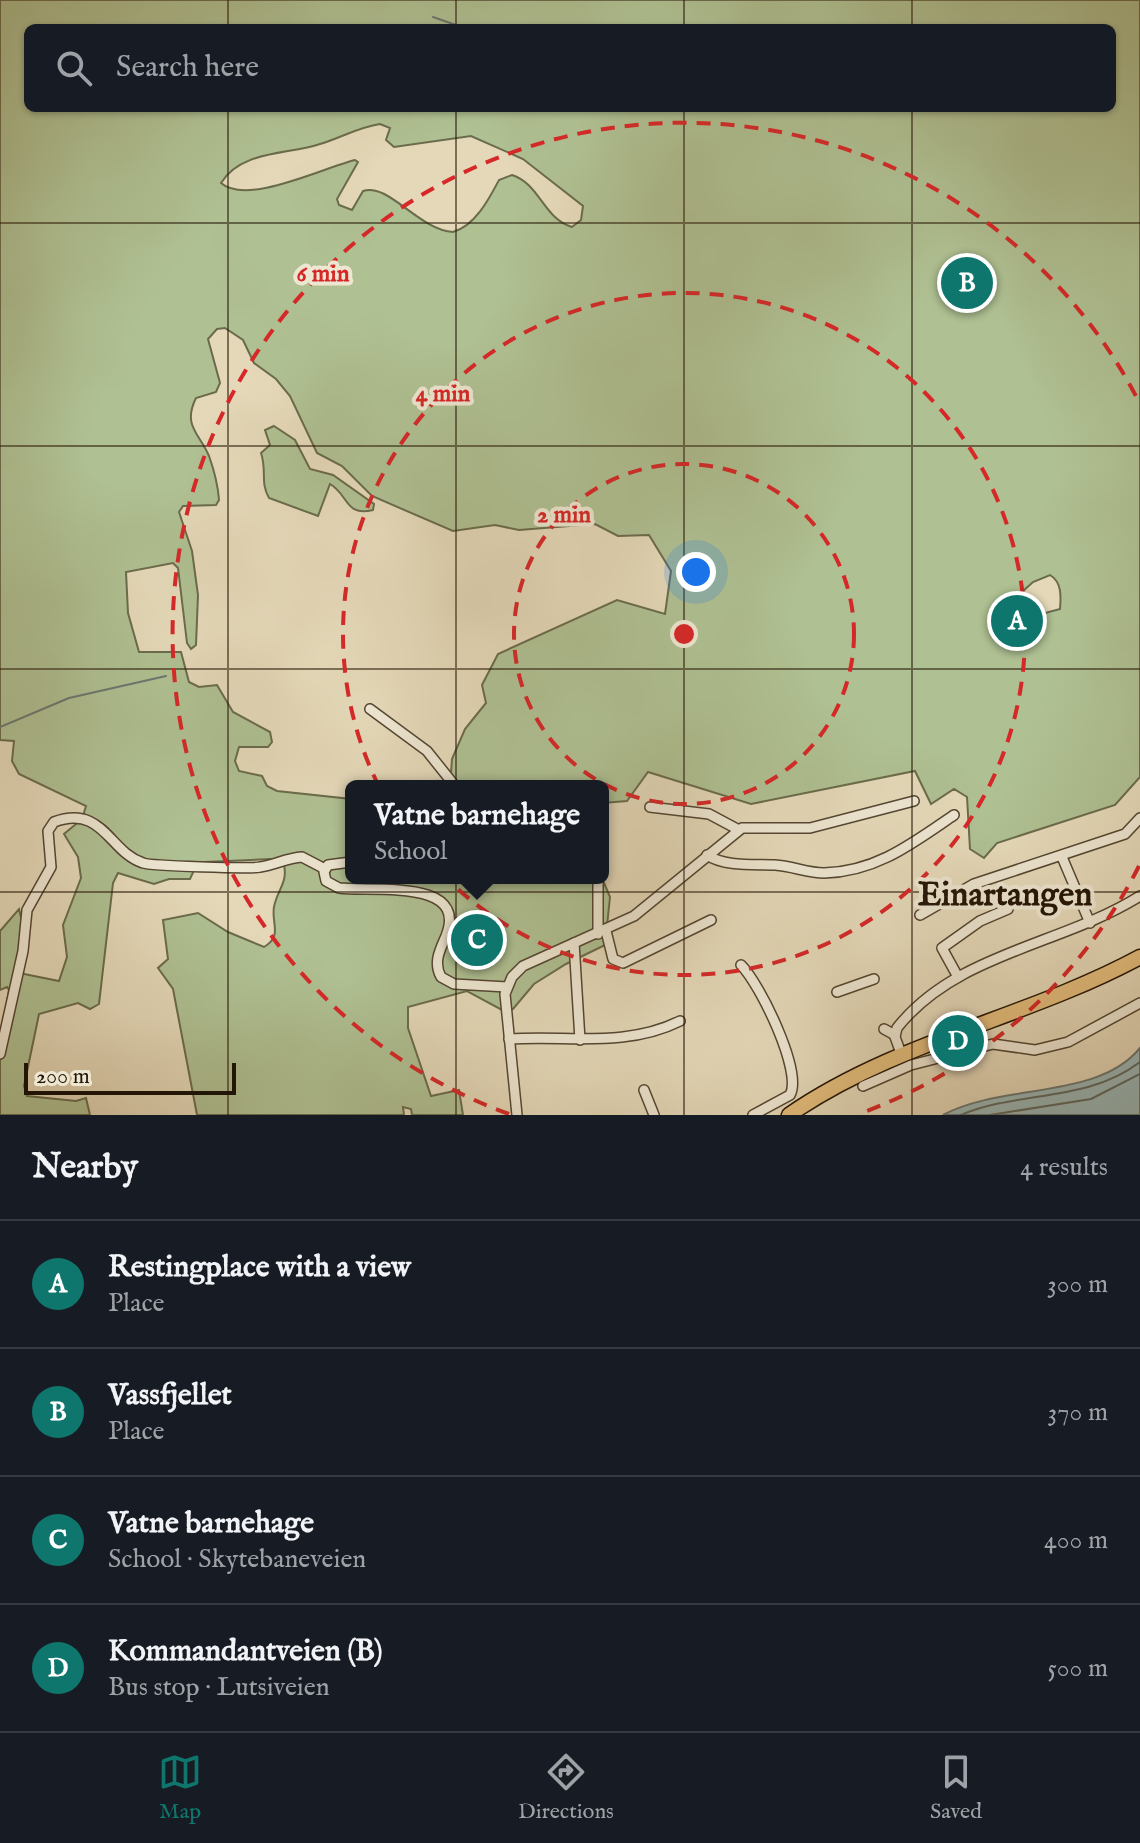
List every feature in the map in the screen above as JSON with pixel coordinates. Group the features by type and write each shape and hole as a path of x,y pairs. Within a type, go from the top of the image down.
{"main road":[{"path":"782,1115 794,1112 902,1056 1070,992 1140,957"}],"street":[{"path":"370,709 427,751 450,780"},
{"path":"650,807 709,814 739,830 810,828 914,801"},
{"path":"707,855 723,861 782,865 817,872 848,871 891,857 954,815"},
{"path":"920,915 936,909 966,887 1125,834 1140,818"},
{"path":"0,1054 23,951 27,910 51,867 48,831 54,822 69,819 96,824 131,856 148,864 256,868 302,857 325,869"},
{"path":"517,1115 507,987 515,973 528,963 634,916 739,830"},
{"path":"1062,857 1090,923"},
{"path":"325,869 334,863 345,862"},
{"path":"325,869 326,881 335,887 438,897 452,917 438,956 441,977 454,984 507,987"},
{"path":"598,884 602,932 613,959 623,963 711,920"},
{"path":"895,1035 910,1012 958,977 1090,923 1140,896"},
{"path":"958,977 942,948 980,921 1008,909"},
{"path":"574,943 580,1040"},
{"path":"741,965 775,1025 795,1080 790,1095 753,1115"},
{"path":"837,992 874,979"},
{"path":"863,1086 923,1061 993,1044 1035,1050 1068,1042 1140,1003"},
{"path":"509,1039 580,1040 646,1034 680,1021"},
{"path":"988,1022 993,1044"},
{"path":"884,1029 895,1035 902,1056"},
{"path":"644,1090 654,1115"}],"green space":[{"path":"0,0 1140,0 1140,777 1115,805 997,843 984,858 970,849 967,797 954,789 931,804 915,771 751,804 648,772 627,801 609,802 609,780 450,780 452,759 465,729 486,703 482,685 498,654 617,600 665,614 671,571 649,535 618,536 595,524 519,530 495,525 453,531 372,496 342,466 317,453 290,396 276,379 254,363 243,340 225,328 217,329 208,339 220,383 216,392 196,398 191,416 194,429 211,461 219,500 216,505 183,506 179,512 192,551 198,595 196,645 191,649 187,643 178,568 173,563 126,572 128,613 139,652 181,652 189,682 199,687 217,685 233,712 270,732 272,742 268,747 239,747 235,761 239,771 262,776 267,786 277,791 345,798 345,884 605,884 610,897 605,945 534,984 513,1009 502,1010 467,991 408,1007 408,1028 431,1096 459,1090 463,1115 412,1115 411,1109 403,1107 404,1115 197,1115 173,989 158,968 168,959 163,920 198,913 228,932 264,947 275,934 273,913 283,882 284,865 270,859 205,862 196,866 190,879 169,879 154,884 118,873 113,883 99,1004 90,1009 78,1003 39,1014 24,1086 27,1096 76,1101 86,1098 90,1115 0,1115 0,1047 9,990 7,987 0,990 0,931 19,909 22,921 19,973 59,981 67,957 63,925 81,878 78,857 64,834 82,819 86,806 19,774 12,761 14,741 0,740","holes":["380,124 390,128 386,140 394,147 471,136 523,159 583,206 581,220 572,227 562,223 529,186 512,175 499,180 475,218 453,232 428,223 393,199 373,190 363,191 352,210 339,205 337,199 358,162 355,160 267,188 233,189 221,183 230,172 253,159 320,144","1050,575 1060,590 1060,609 1038,615 1013,600 1033,582"]},
{"path":"274,426 295,440 310,469 333,475 374,504 373,510 352,508 330,484 318,516 269,498 261,453 270,445 265,430"}],"water":[{"path":"1140,1048 1140,1115 943,1115 993,1098 1075,1084 1100,1076 1122,1064"}],"waterway":[{"path":"433,17 453,24"},
{"path":"0,727 69,698 166,676"}],"place":[{"name":"Vassfjellet","path":"967,283"},
{"name":"Restingplace with a view","path":"1017,621"},
{"name":"Vatne barnehage","path":"477,940"},
{"name":"Kommandantveien (B)","path":"958,1041"}],"district":[{"name":"Einartangen","path":"1005,895"}]}
